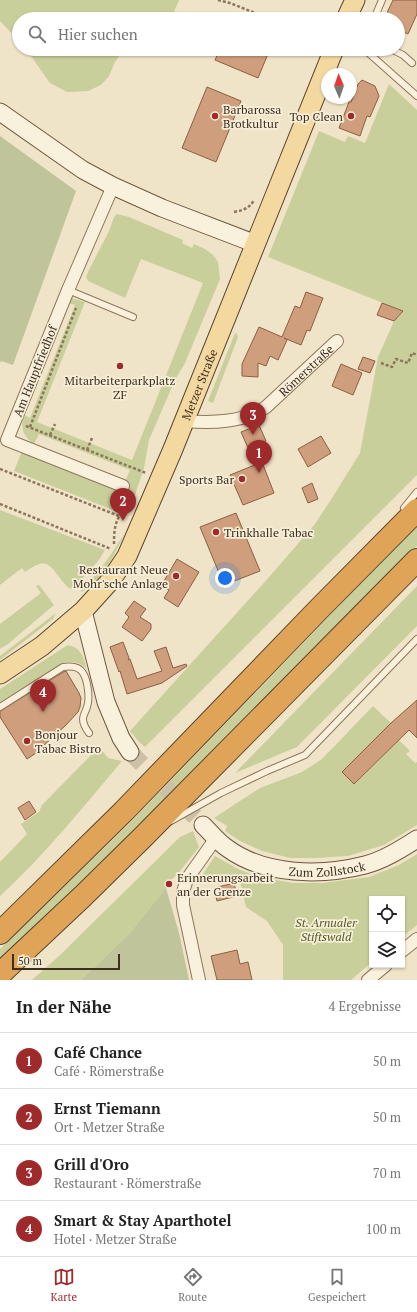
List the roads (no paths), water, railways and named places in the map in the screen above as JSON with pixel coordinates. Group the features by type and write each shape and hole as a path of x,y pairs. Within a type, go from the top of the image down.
{"highway":[{"path":"0,933 124,812 346,581 408,513"},
{"path":"0,974 142,838 417,560"}],"main road":[{"path":"349,12 355,0"},
{"name":"Metzer Straße","path":"0,674 42,646 83,610 111,580 127,556 184,421 331,56"}],"street":[{"path":"0,112 83,170 112,186 162,208 256,244"},
{"name":"Am Hauptfriedhof","path":"112,186 7,440 123,486"},
{"name":"Römerstraße","path":"184,421 222,421 242,417 260,411 337,341"},
{"path":"83,610 106,702 121,738 130,752"},
{"name":"Zum Zollstock","path":"203,825 228,849 261,866 301,872 341,870 367,865 395,852 417,839"},
{"path":"199,980 183,905 183,892 187,879 216,838"},
{"path":"405,949 417,939"},
{"path":"368,980 382,968"}],"lane":[{"path":"377,12 382,0"},
{"path":"372,56 415,94"},
{"path":"404,56 412,63"},
{"path":"68,290 133,317"},
{"path":"408,513 417,492"},
{"path":"346,581 384,534"},
{"path":"168,823 221,793 305,755 417,639"},
{"path":"0,707 63,667 75,667 83,673 87,688 88,701 83,719 89,733"},
{"path":"142,838 162,826"}],"tunnel":[{"path":"130,752 203,825"}],"place":[{"name":"Barbarossa Brotkultur","path":"215,116"},
{"name":"Top Clean","path":"351,116"},
{"name":"Mitarbeiterparkplatz ZF","path":"120,366"},
{"name":"Grill d'Oro","path":"253,435"},
{"name":"Café Chance","path":"259,473"},
{"name":"Sports Bar","path":"242,479"},
{"name":"Ernst Tiemann","path":"123,521"},
{"name":"Trinkhalle Tabac","path":"216,532"},
{"name":"Restaurant Neue Mohr'sche Anlage","path":"176,576"},
{"name":"Smart & Stay Aparthotel","path":"43,712"},
{"name":"Bonjour Tabac Bistro","path":"27,741"},
{"name":"Erinnerungsarbeit an der Grenze","path":"169,884"}],"park label":[{"name":"St. Arnualer Stiftswald","path":"326,929"}]}
